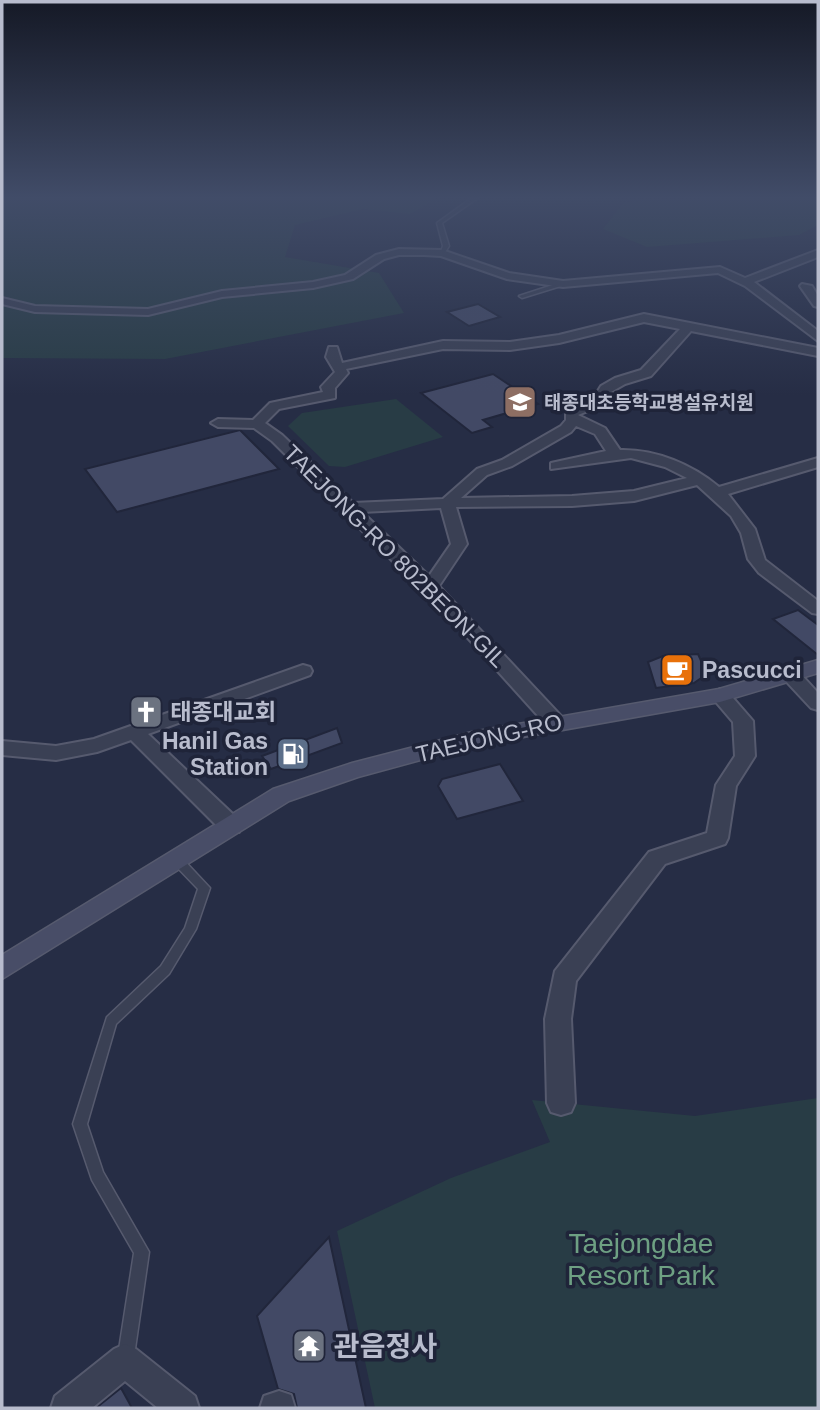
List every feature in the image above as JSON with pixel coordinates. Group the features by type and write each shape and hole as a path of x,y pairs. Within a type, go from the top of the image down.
{"main road":[{"name":"TAEJONG-RO","path":"2,968 281,796 352,771 472,739 555,722 720,695 818,666"}],"street":[{"path":"2,300 35,309 148,312 222,293 313,285 349,277 371,263"},
{"path":"470,263 508,276 563,284 601,283 720,270 744,282 813,328 818,337"},
{"path":"744,282 793,263"},
{"path":"806,286 818,304"},
{"path":"339,367 443,345 510,346 559,339 644,318 818,352"},
{"path":"447,503 482,472 506,463 566,429 572,417 598,402 606,389 620,381 646,373 687,328"},
{"path":"219,422 257,424 275,406 330,396 328,387 342,373 332,357 333,350"},
{"path":"572,417 600,431 615,453"},
{"name":"TAEJONG-RO 802BEON-GIL","path":"257,424 277,438 349,508 526,688 555,722"},
{"path":"556,466 615,453 664,463 702,480 719,492 747,529 753,554 760,565 818,609"},
{"path":"719,492 818,462"},
{"path":"349,508 572,501 634,496 702,480"},
{"path":"429,588 460,544 447,503"},
{"path":"2,748 56,753 97,745 132,730 303,671"},
{"path":"791,675 818,704"},
{"path":"561,1103 558,1019 564,978 657,858 717,838 726,785 746,756 743,721 720,695"},
{"path":"132,730 231,826"},
{"path":"67,1408 125,1360 183,1408"}],"lane":[{"path":"522,296 563,284"},
{"path":"125,1360 142,1252 97,1175 80,1124 111,1021 165,970 190,929 204,888 177,860"}],"green space":[{"path":"2,263 319,263 379,273 404,313 165,359 2,358"},
{"path":"396,399 443,437 345,467 329,466 288,426 302,413"},
{"name":"Taejongdae Resort Park","path":"818,1098 818,1408 375,1408 337,1231 451,1178 550,1142 532,1100 695,1116"}],"building":[{"path":"478,304 500,317 469,326 447,312"},
{"path":"493,374 538,404 483,420 492,427 472,433 421,393"},
{"path":"240,430 279,469 117,512 85,469"},
{"path":"798,610 818,625 818,655 773,619"},
{"path":"698,654 707,674 694,683 656,688 648,662 663,656"},
{"path":"337,728 342,743 271,769 262,756"},
{"path":"500,764 523,801 457,819 438,786 442,779"},
{"name":"관음정사","path":"329,1237 366,1408 297,1408 294,1394 278,1389 257,1316"},
{"path":"121,1388 132,1408 96,1408"}],"place":[{"name":"태종대초등학교병설유치원","path":"520,402"},
{"name":"Pascucci","path":"677,670"},
{"name":"태종대교회","path":"146,712"},
{"name":"Hanil Gas Station","path":"293,754"},
{"name":"관음정사","path":"309,1346"}]}
